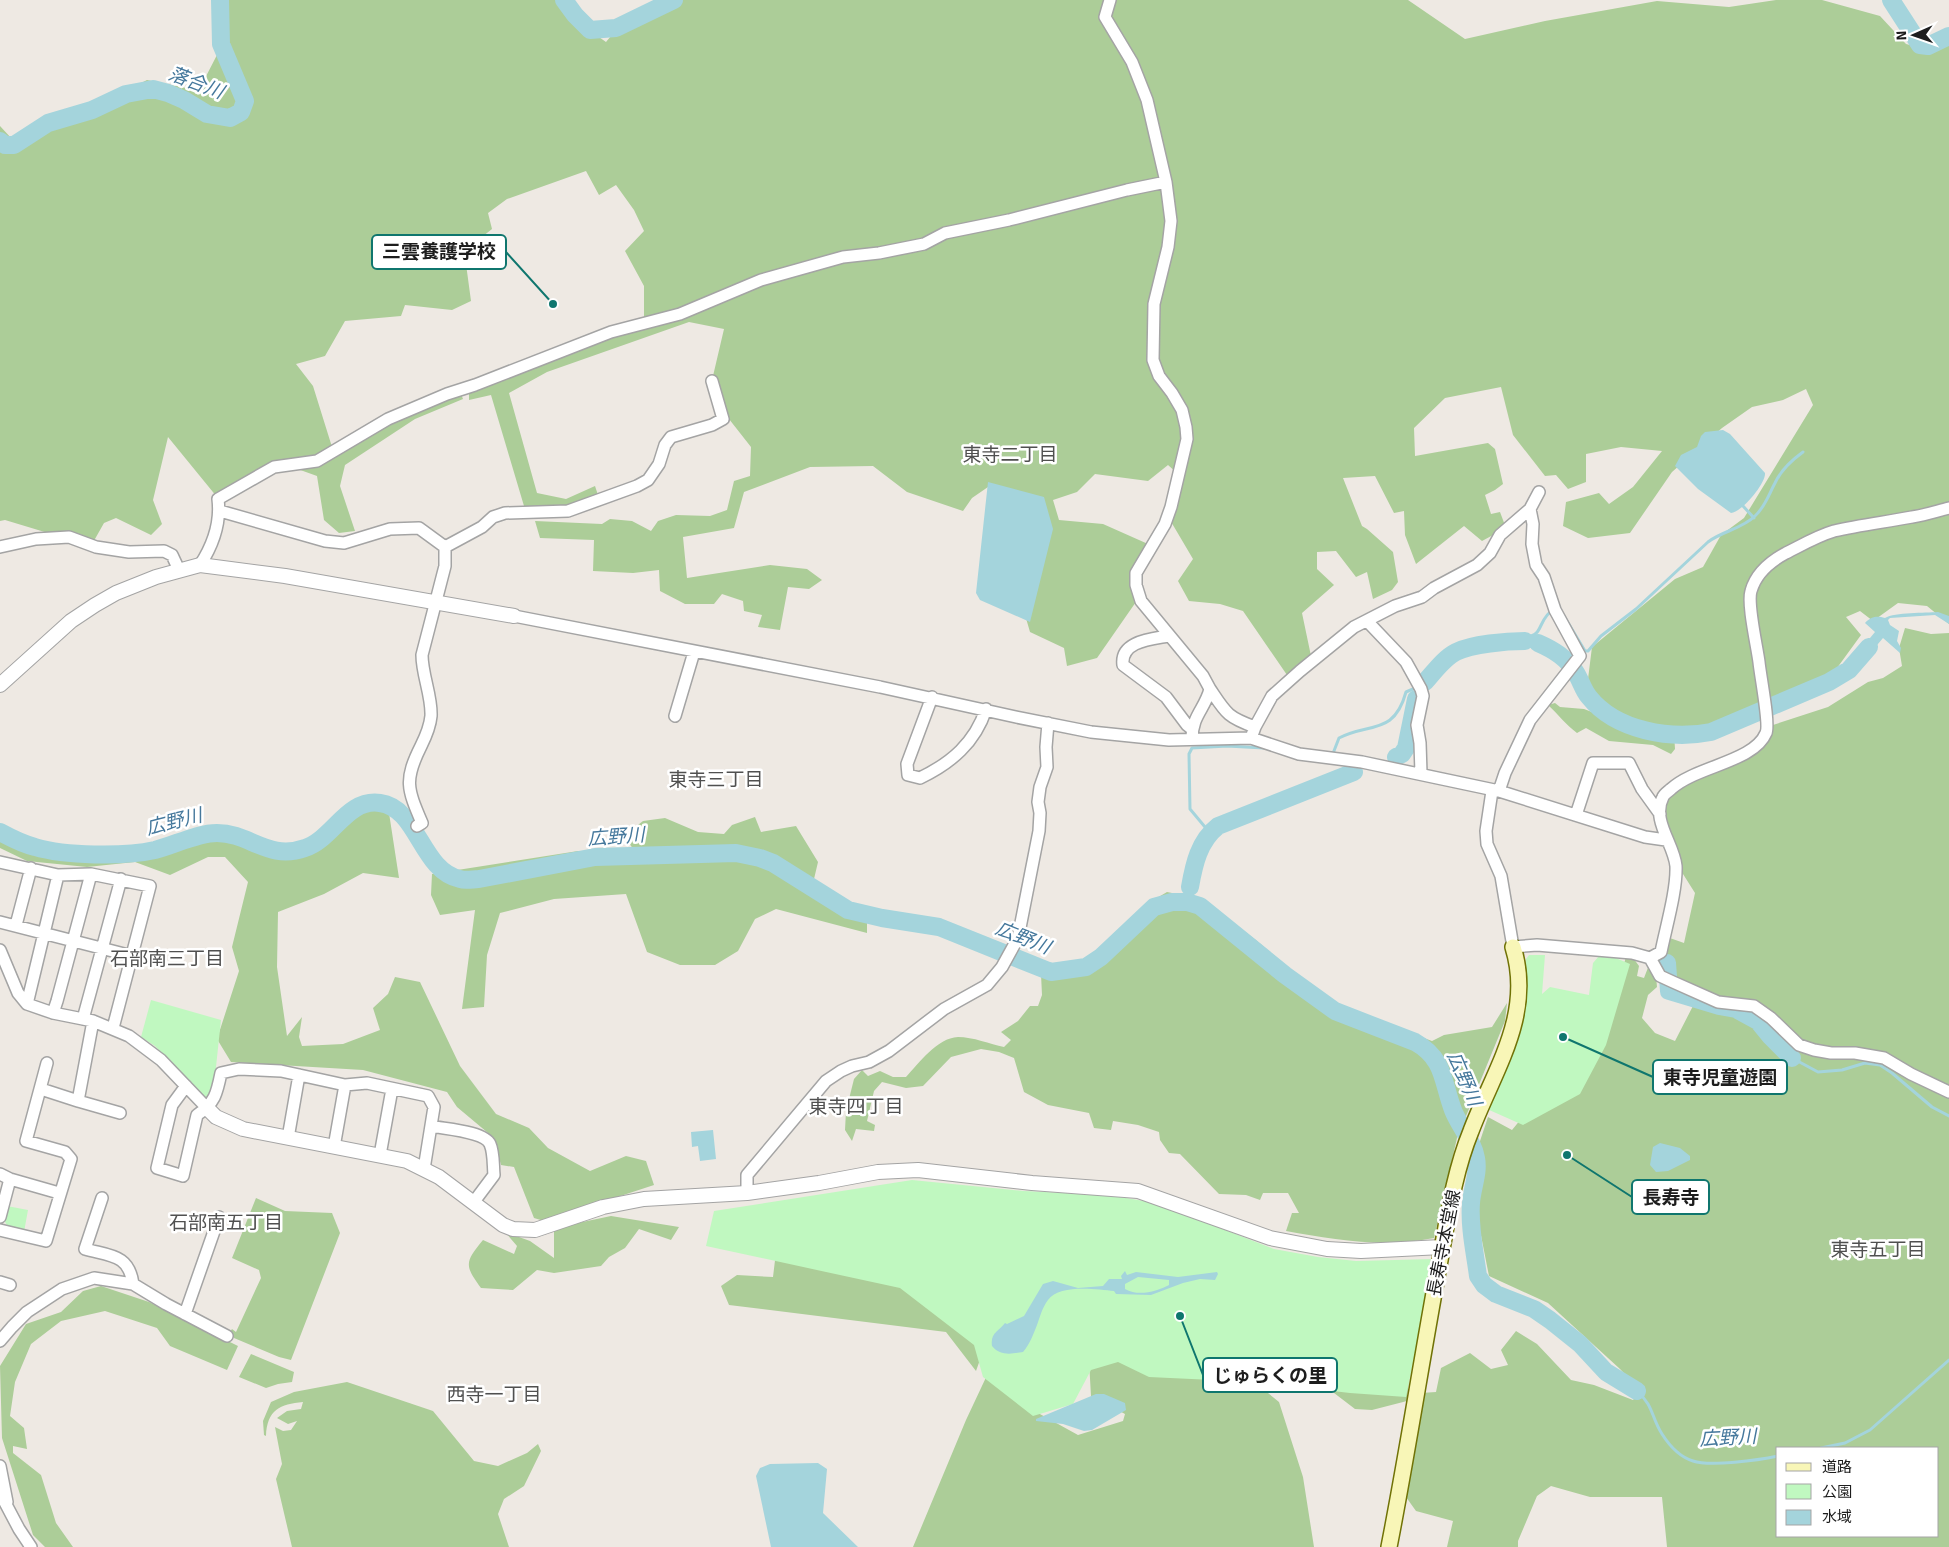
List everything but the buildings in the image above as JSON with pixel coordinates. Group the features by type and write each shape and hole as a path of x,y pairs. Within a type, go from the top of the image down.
{"main road":[{"name":"長寿寺本堂線","path":"1389,1547 1442,1247 1463,1154 1516,1019 1520,988 1517,960 1513,947"}],"street":[{"path":"1110,0 1105,17 1132,62 1147,100 1166,182 1171,221 1168,247 1154,304 1153,360 1159,376 1182,410 1186,439 1166,524 1136,573 1136,585 1141,602 1202,676 1226,713 1253,733 1299,754 1362,762 1496,791 1646,837 1666,840"},
{"path":"200,565 209,551 217,528 220,512 218,499 274,467 317,461 388,419 447,394 484,382 588,340 680,314 761,280 843,257 879,253 924,244 945,233 1009,220 1166,182"},
{"path":"445,547 482,527 494,517 505,513 568,511 637,486 648,480 659,464 665,445 671,437 712,425 723,419 712,381"},
{"path":"1253,733 1272,696 1354,626 1396,606 1422,597 1434,588 1477,565 1490,553 1500,535 1530,509 1539,492"},
{"path":"1530,509 1533,524 1532,544 1536,565 1544,577 1554,610 1580,656 1530,720 1496,791 1486,831 1487,844 1501,876 1513,947 1537,945 1632,953 1650,958 1661,952 1676,866 1666,840 1660,814 1663,797 1680,781 1697,772 1744,754 1757,746 1766,734 1767,729 1750,592 1756,579 1777,558 1809,541 1833,532 1949,508"},
{"path":"220,512 325,541 344,543 390,529 419,528 445,547"},
{"path":"0,547 36,539 69,537 96,546 129,552 164,551 172,556 179,570"},
{"path":"417,826 422,823 410,795 409,780 414,761 429,728 431,715 422,667 422,655 445,566 445,547"},
{"path":"0,683 71,621 95,605 136,585 200,565 242,569 514,616 932,697 1048,724 1140,738 1192,734 1253,733"},
{"path":"1367,620 1406,662 1421,688 1423,696 1417,725 1420,743 1421,774"},
{"path":"1168,636 1140,641 1130,647 1123,660 1123,665 1166,697 1192,734"},
{"path":"675,716 694,652"},
{"path":"1192,734 1197,714 1208,698 1210,689"},
{"path":"932,697 906,764 908,775 920,778 960,753 979,727 986,709"},
{"path":"747,1193 748,1175 826,1080 846,1068 869,1062 888,1051 944,1009 987,985 1002,967 1018,938 1040,831 1038,802 1040,787 1047,767 1048,724"},
{"path":"1576,815 1593,763 1629,763 1642,790 1660,814"},
{"path":"0,862 58,875 91,874 150,886 113,1028"},
{"path":"16,925 32,868"},
{"path":"53,1012 91,874"},
{"path":"27,1004 58,875"},
{"path":"78,1101 88,1020 103,948 121,879"},
{"path":"0,922 45,932 132,956"},
{"path":"0,950 18,993 27,1004 88,1020 113,1028 129,1036 161,1060 206,1108 216,1116 243,1129 407,1161 439,1177 503,1225 524,1230 535,1230 602,1207 629,1202 747,1193 820,1183 878,1172 918,1170 1032,1183 1138,1191 1270,1238 1328,1249 1361,1251 1442,1247"},
{"path":"1650,958 1660,976 1718,1002 1754,1006 1771,1018 1799,1045 1831,1053 1855,1053 1884,1058 1910,1074 1949,1092"},
{"path":"0,1230 46,1241 59,1193 71,1159 65,1152 26,1141 48,1063"},
{"path":"186,1086 172,1106 157,1168 183,1176 197,1114 206,1108 217,1094 222,1073 239,1069 281,1071 344,1085 367,1083 428,1096 434,1107 424,1169"},
{"path":"288,1138 299,1075"},
{"path":"334,1147 344,1085"},
{"path":"380,1155 392,1089"},
{"path":"41,1090 120,1113"},
{"path":"431,1126 476,1134 488,1141 491,1148 494,1175 473,1202"},
{"path":"0,1217 5,1177 59,1193"},
{"path":"102,1198 85,1249 119,1258 131,1270 133,1284"},
{"path":"185,1314 219,1217"},
{"path":"0,1341 27,1312 62,1289 94,1278 133,1284 227,1336"},
{"path":"0,1466 9,1511"},
{"path":"0,1494 31,1547"}],"green space":[{"path":"213,0 558,0 573,19 606,42 630,13 659,0 1408,0 1465,39 1545,21 1657,1 1729,7 1776,0 1822,0 1880,16 1906,44 1929,50 1949,38 1949,624 1927,606 1898,603 1873,621 1860,611 1846,617 1861,635 1837,668 1804,690 1758,704 1736,718 1700,732 1674,733 1675,749 1671,754 1653,745 1609,741 1586,728 1577,733 1548,705 1555,703 1560,707 1584,709 1610,719 1587,687 1592,647 1675,579 1703,567 1721,535 1744,518 1813,405 1806,389 1783,400 1752,407 1722,428 1672,472 1630,533 1588,538 1563,526 1566,502 1599,493 1609,504 1633,487 1662,451 1621,447 1586,454 1586,482 1568,489 1556,475 1545,476 1513,435 1501,387 1445,398 1414,428 1415,456 1488,443 1495,449 1503,484 1485,495 1491,514 1500,512 1506,528 1482,541 1464,526 1416,564 1405,535 1404,511 1394,513 1375,476 1343,478 1362,526 1393,552 1398,582 1392,590 1373,599 1367,572 1356,577 1336,551 1317,552 1317,569 1334,585 1302,613 1311,656 1287,675 1243,611 1220,604 1189,601 1178,581 1193,559 1170,520 1178,474 1168,465 1148,481 1095,474 1077,492 1053,500 1059,520 1103,524 1148,544 1130,582 1138,599 1097,658 1067,666 1064,648 1030,632 988,487 972,498 963,511 907,492 873,466 810,467 744,492 734,528 683,537 687,578 770,565 807,569 822,580 809,589 788,587 780,630 758,627 762,615 744,611 743,601 722,594 714,604 685,604 660,591 659,570 633,573 593,571 594,540 540,538 535,521 602,524 610,519 632,521 651,531 658,521 676,515 710,516 727,510 734,481 750,476 751,447 729,419 713,376 724,329 689,322 547,372 509,393 537,493 566,499 595,486 599,498 568,514 524,506 491,395 469,400 469,391 644,323 644,286 625,251 644,231 634,210 616,185 599,195 586,171 507,199 488,213 492,229 468,248 466,264 471,301 452,310 405,305 401,316 345,321 325,356 296,364 313,386 332,447 403,414 461,394 463,399 415,419 345,465 340,486 355,531 339,533 324,520 317,476 278,462 217,497 168,437 153,500 162,524 151,535 116,518 104,523 91,546 5,520 0,521 0,126 12,139 55,114 133,87 147,80 191,89 201,86 218,53"},
{"path":"1905,628 1931,634 1949,633 1949,1547 1667,1547 1662,1497 1590,1497 1551,1486 1537,1496 1518,1541 1518,1547 1447,1547 1453,1521 1416,1511 1406,1497 1421,1393 1436,1392 1441,1368 1470,1353 1491,1369 1508,1365 1501,1350 1516,1331 1537,1344 1571,1380 1594,1385 1633,1400 1641,1391 1620,1369 1548,1303 1489,1276 1474,1200 1480,1141 1488,1117 1512,1130 1614,1007 1626,956 1631,955 1639,966 1637,976 1644,978 1649,965 1656,976 1657,987 1648,995 1642,1018 1655,1033 1675,1041 1694,1004 1674,995 1661,964 1667,937 1684,943 1695,893 1683,874 1662,818 1666,796 1754,742 1773,725 1828,707 1868,682 1883,678 1902,666 1899,648"},
{"path":"367,809 389,813 399,878 363,873 324,894 278,912 277,967 287,1036 302,1017 299,1037 302,1046 343,1044 380,1030 373,1008 388,994 395,977 420,982 460,1066 496,1114 529,1128 548,1148 590,1171 626,1156 646,1161 654,1185 544,1221 534,1218 514,1167 501,1165 494,1138 457,1107 447,1092 363,1070 231,1062 217,1039 239,971 232,947 248,882 225,857 208,857 170,875 135,862 87,867 27,861 0,848 0,837 45,854 99,858 161,853 205,839 224,840 286,860 316,849 353,818"},
{"path":"755,817 761,832 796,826 818,862 814,879 843,903 867,909 867,933 776,909 755,919 738,951 715,965 680,965 647,952 626,894 554,899 500,913 487,955 484,1007 462,1009 475,910 440,915 431,895 432,874 578,851 636,853 624,836 643,821 665,818 698,832 724,834 732,825"},
{"path":"1167,892 1202,899 1257,941 1330,1003 1432,1041 1444,1035 1492,1027 1507,1003 1505,1021 1457,1138 1434,1238 1379,1243 1341,1240 1286,1231 1292,1213 1299,1213 1288,1193 1263,1193 1260,1200 1246,1195 1219,1194 1180,1154 1169,1153 1160,1140 1159,1132 1138,1125 1113,1121 1111,1130 1094,1128 1089,1113 1048,1105 1024,1092 1014,1058 999,1052 981,1049 951,1057 923,1086 906,1088 882,1082 874,1091 867,1121 875,1125 874,1131 856,1129 852,1141 845,1130 846,1111 854,1079 862,1070 868,1076 880,1071 893,1077 906,1077 936,1046 950,1038 964,1037 1004,1047 1011,1040 1001,1032 1018,1021 1030,1006 1038,1006 1042,995 1041,974 1065,976 1095,966 1126,944 1137,928 1145,905"},
{"path":"1529,955 1545,955 1542,994 1550,987 1589,995 1593,963 1599,956 1611,956 1630,964 1606,1045 1580,1094 1523,1125 1487,1109 1521,1030 1526,1002 1526,959"},
{"path":"151,1000 221,1020 213,1095 206,1101 155,1046 141,1037"},
{"path":"912,1180 1024,1191 1108,1195 1156,1203 1274,1249 1318,1257 1356,1261 1434,1259 1406,1397 1350,1393 1255,1382 1149,1377 1118,1362 1091,1370 1073,1404 1033,1416 983,1377 974,1345 900,1288 706,1246 714,1211"},
{"path":"256,1198 285,1211 332,1213 340,1233 291,1360 279,1357 234,1338 230,1332 232,1329 236,1332 261,1278 259,1270 232,1258"},
{"path":"7,1206 28,1210 24,1232 8,1227 4,1220"},
{"path":"611,1216 679,1227 671,1240 639,1229 625,1248 609,1257 601,1266 554,1273 537,1270 513,1290 481,1288 469,1269 470,1259 483,1240 514,1254 517,1246 505,1232 530,1241 554,1258 554,1228"},
{"path":"776,1252 892,1276 988,1337 976,1371 946,1332 729,1305 721,1286 737,1275 773,1277"},
{"path":"101,1286 149,1302 238,1346 227,1370 170,1346 157,1328 105,1311 61,1321 31,1344 15,1382 10,1416 24,1428 27,1449 13,1446 13,1453 41,1475 56,1523 73,1547 45,1547 33,1535 2,1438 0,1366 26,1324 61,1312 83,1291"},
{"path":"1411,1352 1407,1401 1372,1410 1355,1409 1321,1383 1286,1379 1268,1393 1279,1402 1303,1477 1314,1547 913,1547 966,1420 989,1371 1029,1408 1078,1435 1123,1421 1125,1414 1091,1396 1089,1361"},
{"path":"251,1354 294,1372 292,1382 266,1388 239,1377"},
{"path":"347,1382 433,1411 474,1461 498,1466 527,1453 538,1444 541,1451 524,1486 504,1499 498,1514 509,1547 292,1547 276,1479 282,1464 275,1427 283,1431 291,1430 297,1421 288,1424 277,1418 287,1411 301,1409 303,1402 276,1410 269,1420 266,1436 264,1435 263,1421 271,1402 294,1392"}],"water":[{"path":"1723,430 1730,434 1765,473 1758,490 1747,503 1731,513 1698,489 1675,466 1681,455 1697,447 1701,436 1705,432"},
{"path":"988,482 1044,497 1053,529 1030,622 980,600 976,593"},
{"path":"1938,612 1949,616 1949,624 1935,615 1890,618 1888,620 1890,625 1899,631 1897,641 1901,648 1900,653 1883,638 1857,669 1850,662 1875,632 1865,623 1870,619 1903,614"},
{"path":"713,1130 716,1159 700,1161 698,1146 692,1147 691,1132"},
{"path":"1660,1143 1680,1148 1690,1156 1690,1160 1668,1171 1656,1172 1650,1165 1653,1147"},
{"path":"1125,1271 1127,1275 1136,1272 1178,1277 1217,1272 1218,1274 1215,1280 1200,1279 1151,1295 1116,1294 1114,1291 1088,1289 1060,1292 1053,1295 1046,1303 1028,1346 1023,1352 1002,1353 992,1346 992,1338 1005,1323 1007,1324 1024,1316 1043,1284 1053,1281 1078,1288 1103,1286 1109,1279 1122,1279 1121,1276","holes":["1138,1277 1169,1280 1169,1285 1148,1292 1136,1293 1125,1289 1125,1284"]},
{"path":"1096,1394 1104,1394 1125,1403 1126,1410 1092,1430 1084,1431 1063,1424 1036,1421 1036,1419"},
{"path":"818,1463 827,1469 823,1513 858,1547 771,1547 756,1476 760,1468 770,1464"}],"waterway":[{"name":"落合川","path":"0,141 5,145 14,145 48,123 92,110 126,94 153,89 184,100 207,114 230,118 241,112 245,101 221,44 220,0"},
{"name":"落合川","path":"564,0 575,15 590,30 616,28 674,0"},
{"name":"落合川","path":"1891,0 1920,45 1928,46 1949,36"},
{"path":"1564,616 1585,651 1588,651 1601,636 1636,609 1708,542 1744,524 1755,516 1764,505 1777,478 1803,452"},
{"path":"1743,506 1754,518"},
{"path":"1504,642 1507,638 1535,635 1546,617 1553,610"},
{"path":"1425,682 1443,661 1463,649 1499,642 1525,641"},
{"path":"1538,643 1555,652 1569,663 1589,697 1600,709 1629,725 1645,730 1679,735 1711,732 1829,682 1849,670 1869,647"},
{"path":"1332,756 1339,738 1387,722 1395,716 1406,692 1413,689"},
{"path":"1396,757 1402,754 1406,748 1416,699"},
{"path":"1210,833 1190,809 1189,754 1192,748 1227,746 1264,748"},
{"path":"1190,887 1198,854 1206,839 1218,826 1354,772"},
{"name":"広野川","path":"0,832 17,841 35,847 78,854 127,854 142,852 163,848 202,835 217,833 239,837 270,849 292,851 315,843 358,807 368,803 380,803 393,807 403,816 436,864 447,874 460,879 479,879 595,857 736,853 773,863 848,910 882,918 939,927 1051,972 1086,967 1101,957 1154,907 1172,902 1187,902 1200,906 1285,975 1335,1011 1415,1042 1432,1056 1441,1072 1453,1110 1472,1145 1476,1158 1477,1169 1471,1212 1478,1276 1484,1285 1496,1294 1534,1309 1550,1320 1580,1344 1606,1372 1637,1391"},
{"name":"広野川","path":"1187,902 1188,897"},
{"path":"1667,963 1669,991 1719,1006 1736,1009 1758,1021 1792,1058"},
{"path":"1792,1058 1818,1072 1842,1070 1865,1063 1880,1065 1932,1107 1949,1116"},
{"name":"広野川","path":"1826,1447 1845,1443 1870,1430 1949,1360"},
{"name":"広野川","path":"1637,1391 1647,1402 1658,1428 1665,1438 1675,1450 1688,1459 1701,1463 1722,1463 1776,1456"}],"place":[{"name":"三雲養護学校","path":"553,304"},
{"name":"東寺児童遊園","path":"1563,1037"},
{"name":"長寿寺","path":"1567,1155"},
{"name":"じゅらくの里","path":"1180,1316"}],"district":[{"name":"東寺二丁目","path":"1010,455"},
{"name":"東寺三丁目","path":"716,780"},
{"name":"石部南三丁目","path":"167,959"},
{"name":"東寺四丁目","path":"856,1107"},
{"name":"石部南五丁目","path":"226,1223"},
{"name":"東寺五丁目","path":"1878,1250"},
{"name":"西寺一丁目","path":"494,1395"}]}
